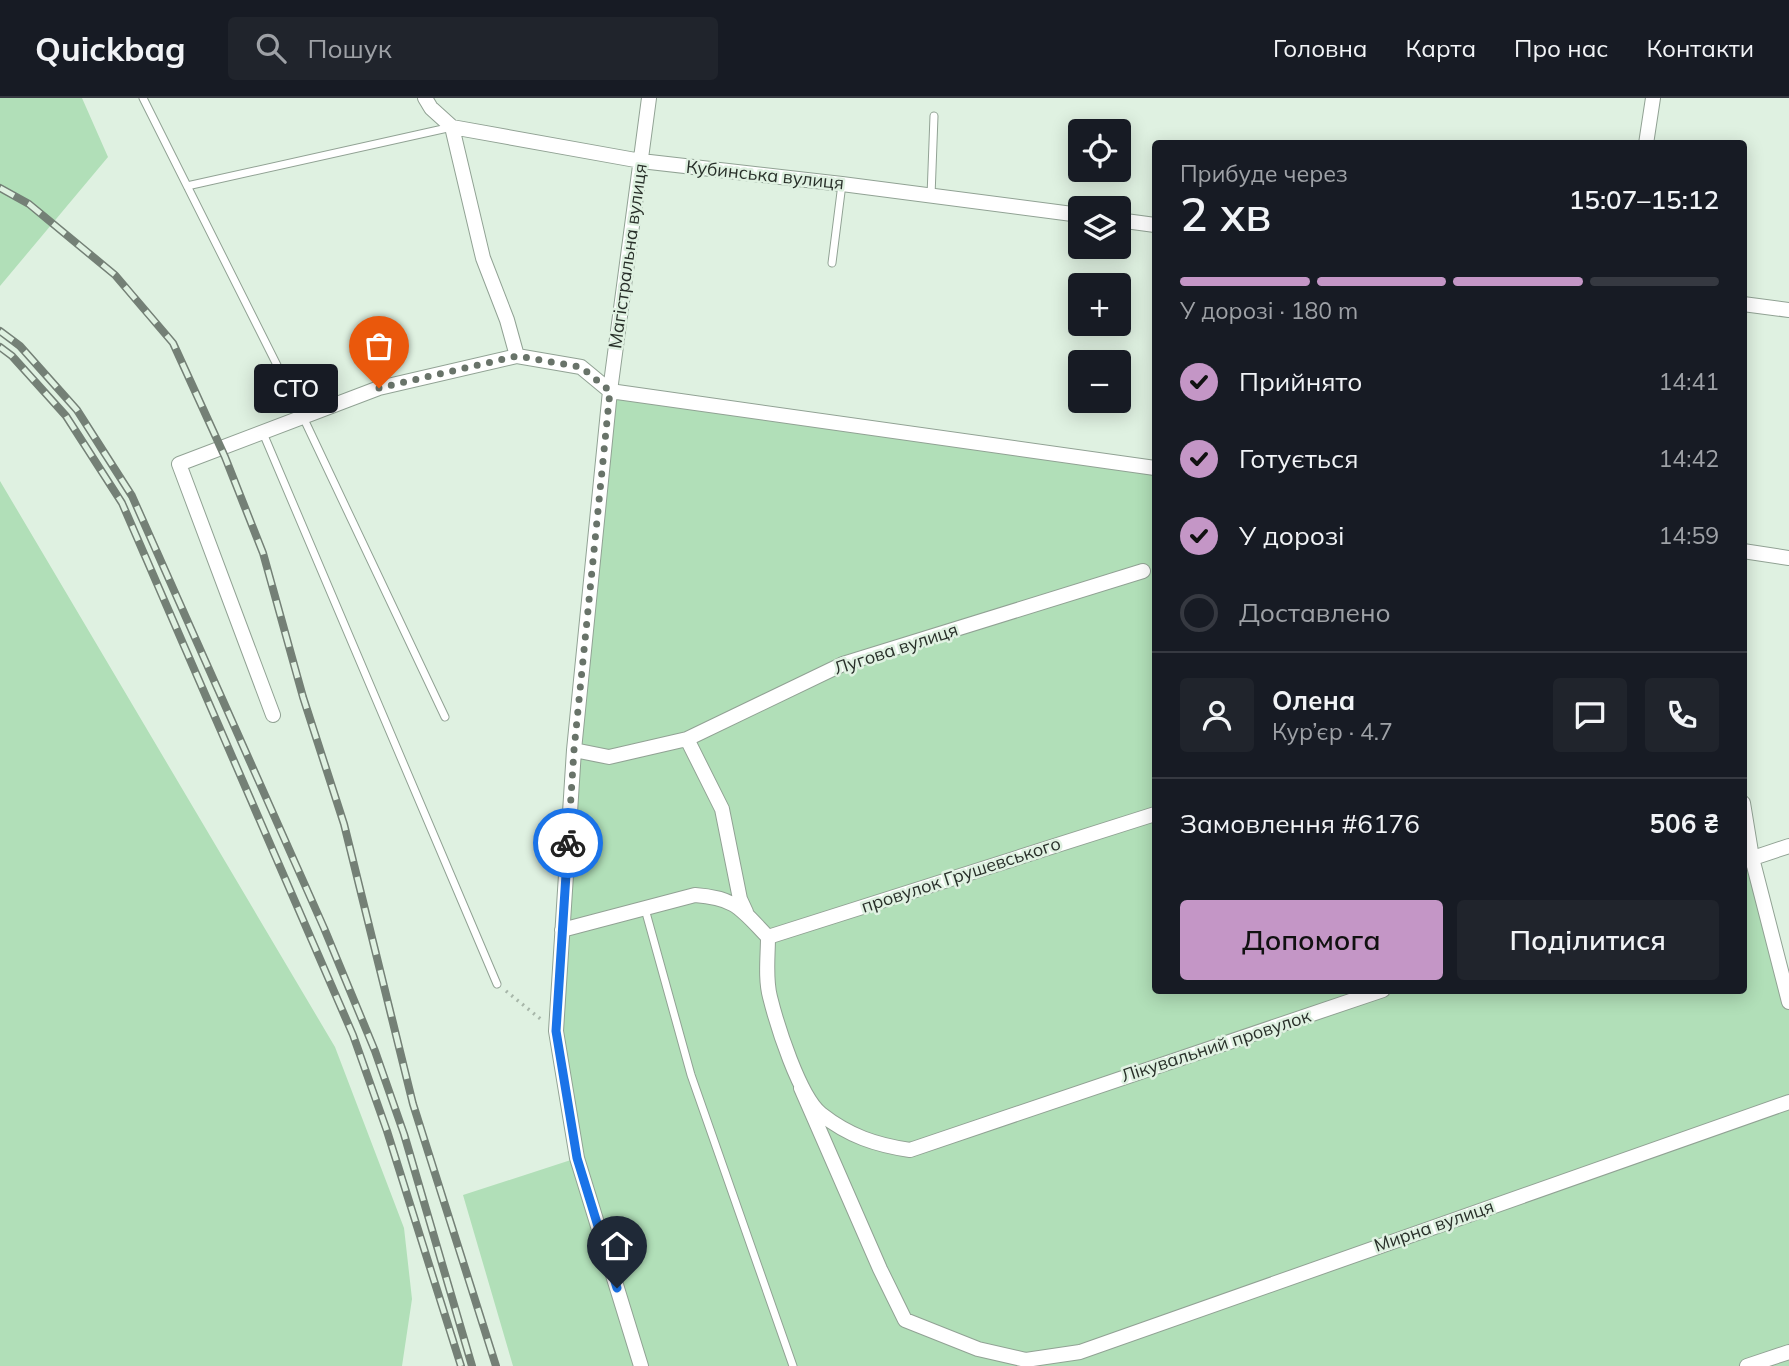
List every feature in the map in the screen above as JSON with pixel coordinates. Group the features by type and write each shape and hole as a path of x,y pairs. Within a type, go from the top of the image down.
{"street":[{"path":"425,98 431,108 452,127 483,258 508,320 517,356"},
{"name":"Магістральна вулиця","path":"641,1366 577,1158 556,1031 574,750 610,391 649,98"},
{"path":"1647,140 1653,98"},
{"name":"Кубинська вулиця","path":"452,127 641,161 1068,213"},
{"path":"1131,222 1152,225"},
{"path":"1747,305 1789,310"},
{"path":"272,715 179,464 379,388 517,356 581,367 610,391 1152,468"},
{"path":"1747,552 1789,558"},
{"name":"Лугова вулиця","path":"574,750 609,757 687,739 843,664 1143,571"},
{"path":"687,739 722,808 740,899 748,917"},
{"name":"провулок Грушевського","path":"768,937 1152,815"},
{"path":"1789,846 1747,860 1789,1002"},
{"path":"562,930 695,895 714,896 731,901 768,937 769,995 801,1088"},
{"name":"Лікувальний провулок","path":"801,1088 819,1113 847,1131 877,1145 910,1150 1371,994"},
{"name":"Мирна вулиця","path":"801,1088 905,1320 978,1349 1026,1360 1080,1352 1789,1102"},
{"path":"1747,1366 1789,1352"}],"lane":[{"path":"143,98 303,417 445,717"},
{"path":"931,196 934,116"},
{"path":"187,186 452,127"},
{"path":"832,263 842,184"},
{"path":"262,432 497,984"},
{"path":"645,908 691,1075 793,1366"}],"path":[{"path":"497,984 556,1031"}],"green space":[{"path":"0,98 82,98 108,157 0,286"},
{"path":"610,391 1152,468 1152,994 1747,994 1747,820 1789,1002 1789,1366 513,1366 463,1195 577,1158 556,1031"},
{"path":"0,481 335,1047 404,1228 412,1299 402,1366 0,1366"}],"railway":[{"path":"0,188 29,204 115,275 173,343 225,457 263,553 303,697 344,824 413,1104 496,1366"},
{"path":"0,331 20,346 77,410 132,496 324,928 375,1051 404,1134 472,1366"},
{"path":"0,347 12,356 66,416 122,503 353,1035 387,1131 461,1366"}],"way so far":[{"path":"379,388 517,356 581,367 610,391 574,750 568,843"}],"place":[{"name":"СТО","path":"379,388"}],"route":[{"path":"568,843 556,1031 577,1158 617,1288"}]}
